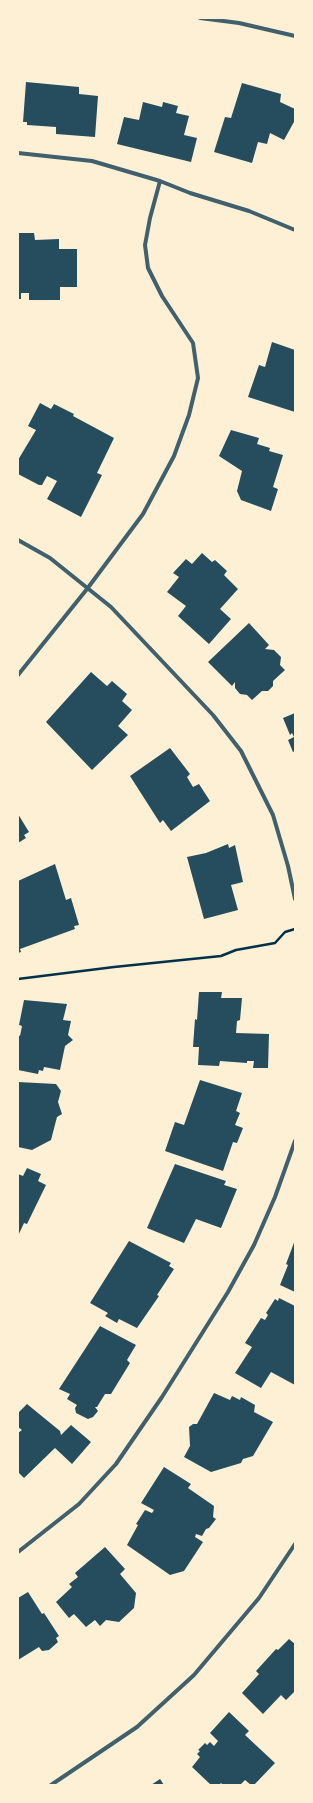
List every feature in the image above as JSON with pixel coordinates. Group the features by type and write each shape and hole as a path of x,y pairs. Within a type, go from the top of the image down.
{"street":[{"path":"200,18 239,23 295,36"},
{"path":"18,153 92,161 160,181 248,211 295,230"},
{"path":"18,675 87,589 143,514 174,456 189,415 198,378 193,343 162,296 148,268 145,245 150,218 160,181"},
{"path":"18,540 50,558 117,613 213,715 241,751 273,815 288,866 295,899"},
{"path":"18,1552 84,1498 116,1464 162,1397 228,1292 254,1245 275,1197 295,1141"},
{"path":"51,1785 138,1727 194,1674 258,1598 295,1544"}],"path":[{"path":"18,979 122,966 221,956 236,950 275,943 285,932 295,929"}],"building":[{"path":"26,82 79,87 79,94 98,96 95,137 56,134 56,127 27,125 27,122 23,122"},
{"path":"242,83 281,94 280,102 295,109 295,120 284,140 270,133 267,144 258,142 252,163 214,152 225,117 231,118"},
{"path":"143,102 162,107 163,102 178,106 176,113 189,116 184,135 197,138 191,162 117,144 124,117 139,120"},
{"path":"18,233 34,233 35,240 59,239 59,249 77,249 77,287 60,287 60,300 29,300 29,293 21,293 21,299 18,299"},
{"path":"272,342 295,350 295,412 248,397 259,365 265,367"},
{"path":"40,403 51,409 54,404 114,438 97,473 102,475 81,517 47,499 57,481 47,476 42,485 39,485 18,474 18,460 36,430 28,426"},
{"path":"231,430 259,438 257,444 270,448 269,451 283,455 273,487 278,489 271,511 241,500 237,491 242,471 219,456"},
{"path":"202,553 212,562 215,560 227,571 224,575 238,589 220,609 231,619 209,644 178,616 186,606 167,592 179,577 173,573 186,559 192,564"},
{"path":"249,623 269,645 265,649 274,650 281,657 280,665 285,670 273,681 273,686 268,691 262,691 252,700 247,695 240,694 235,688 235,682 232,686 208,662"},
{"path":"91,672 107,686 112,681 127,694 122,701 132,710 118,726 128,735 92,770 46,722"},
{"path":"295,713 295,751 293,752 288,740 294,737 292,733 290,735 283,718"},
{"path":"170,748 190,774 187,777 193,787 199,784 210,801 171,831 163,820 160,823 130,776"},
{"path":"18,814 29,832 24,835 26,838 18,843"},
{"path":"228,844 229,848 235,845 243,882 231,885 238,910 204,919 187,857 206,853"},
{"path":"55,864 66,900 71,898 79,925 74,926 75,929 20,949 21,952 18,953 18,881"},
{"path":"199,992 222,992 221,998 242,998 240,1020 237,1021 236,1033 269,1034 268,1068 253,1068 254,1061 247,1061 247,1063 220,1061 219,1066 198,1065 199,1047 193,1047"},
{"path":"24,1000 67,1004 63,1020 71,1021 68,1035 73,1040 65,1046 60,1070 44,1067 43,1071 39,1070 38,1074 18,1070 18,1035 20,1036 22,1026 19,1025"},
{"path":"200,1080 242,1093 236,1111 240,1113 235,1125 243,1128 237,1143 233,1142 223,1171 165,1151 175,1122 184,1125"},
{"path":"18,1082 56,1084 61,1091 58,1102 62,1114 57,1117 51,1140 32,1150 18,1147"},
{"path":"175,1164 226,1181 224,1185 237,1189 221,1228 196,1219 184,1243 147,1228"},
{"path":"27,1168 41,1174 38,1181 46,1185 27,1224 24,1223 18,1236 18,1174 23,1176"},
{"path":"295,1240 295,1292 280,1285 288,1265 286,1264"},
{"path":"129,1241 171,1263 169,1266 174,1269 157,1295 159,1296 137,1328 119,1319 117,1323 105,1316 108,1313 90,1303"},
{"path":"279,1298 295,1306 295,1385 271,1372 261,1388 235,1373 252,1347 245,1343 261,1318 265,1320 268,1315 266,1313 275,1299 278,1301"},
{"path":"100,1326 136,1345 127,1360 130,1363 111,1394 105,1394 97,1407 95,1407 98,1411 93,1417 88,1419 76,1413 75,1408 77,1405 67,1399 70,1394 59,1389"},
{"path":"214,1393 230,1400 232,1396 240,1400 241,1397 255,1405 254,1412 273,1422 253,1456 243,1459 241,1463 211,1472 184,1457 190,1446 189,1427 193,1424 197,1424"},
{"path":"27,1404 60,1431 61,1435 71,1425 91,1442 72,1464 55,1448 24,1478 18,1472 18,1433 22,1430 18,1427 18,1413"},
{"path":"164,1467 191,1484 188,1488 214,1506 213,1517 216,1519 209,1528 206,1529 202,1536 196,1534 195,1537 203,1542 184,1571 170,1575 127,1545 138,1525 136,1524 145,1510 152,1513 154,1510 141,1503"},
{"path":"105,1547 125,1569 120,1574 136,1593 134,1608 119,1622 106,1620 100,1626 95,1620 86,1627 74,1614 69,1618 56,1602 72,1587 69,1584 78,1577 75,1573"},
{"path":"28,1592 42,1614 44,1613 59,1636 56,1638 58,1642 49,1650 42,1651 39,1647 18,1660 18,1598"},
{"path":"289,1639 295,1644 295,1691 286,1700 281,1695 263,1714 242,1693 259,1674 256,1671 276,1649 278,1650"},
{"path":"229,1712 249,1731 245,1735 275,1763 254,1785 251,1785 245,1780 240,1785 223,1785 221,1783 219,1785 211,1785 192,1767 200,1757 197,1754 200,1751 198,1750 205,1743 207,1745 210,1742 214,1746 218,1741 210,1733"},
{"path":"160,1779 164,1785 151,1785"}]}
